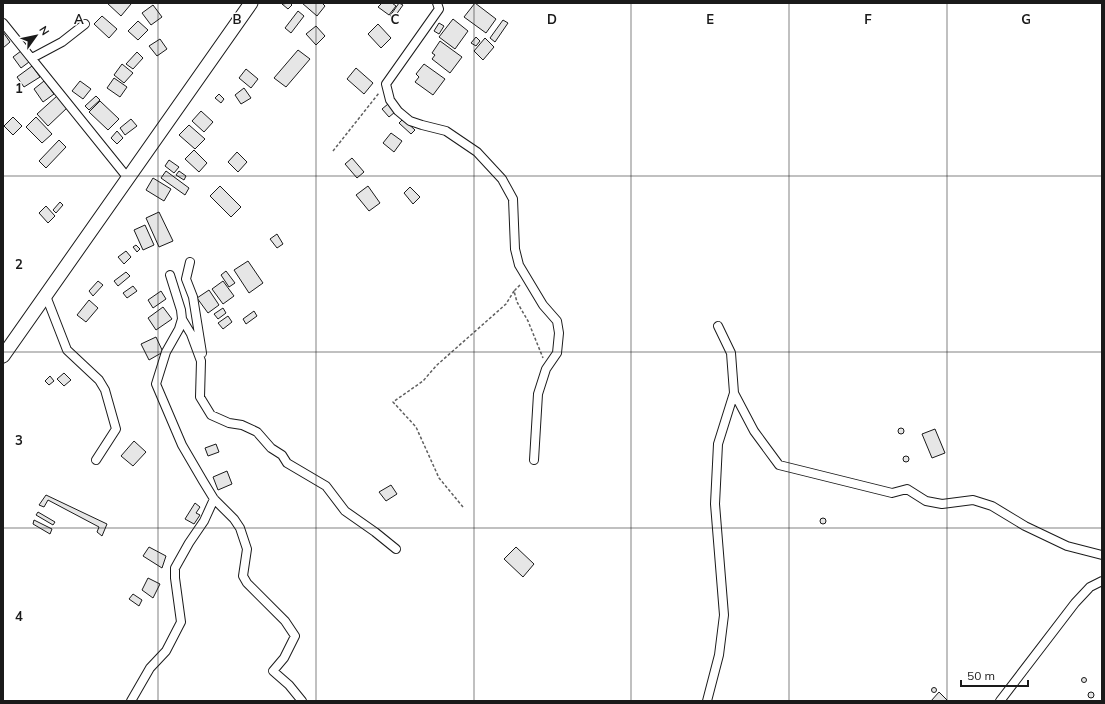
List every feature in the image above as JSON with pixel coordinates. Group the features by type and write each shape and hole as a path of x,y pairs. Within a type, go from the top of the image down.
{"main road":[{"path":"3,356 127,177 251,3"}],"street":[{"path":"438,3 439,8 386,84 390,100 398,112 410,120 446,131 477,152 502,180 513,199 515,249 519,265 543,306 557,322 559,333 557,353 546,369 538,394 534,460"},
{"path":"3,23 127,177"},
{"path":"32,58 62,42 85,24"},
{"path":"190,262 186,279 193,297 197,328 205,361 201,372"},
{"path":"170,275 181,310 182,319 179,329 166,352 156,384 182,445 214,499 234,518 244,536 247,549 243,576 247,583 285,621 296,636 284,658 273,671 290,685 302,701"},
{"path":"46,296 67,350 99,380 105,390 116,429 96,460"},
{"path":"182,319 191,334 201,361 200,397 212,415 228,423 242,425 257,432 271,448 282,455 287,463 326,486 345,510 396,549"},
{"path":"707,701 719,654 724,616 715,504 718,444 734,393 731,353 718,326"},
{"path":"734,393 754,431 779,465 892,493 907,489 926,501 942,504 973,500 992,506 1025,526 1067,546 1102,555"},
{"path":"131,701 150,668 166,651 181,622 181,609 175,578 176,568 189,543 204,521 214,499"},
{"path":"1000,701 1075,603 1090,587 1102,582"}],"path":[{"path":"333,151 386,84"},
{"path":"463,507 439,478 416,427 393,402 423,381 437,365 506,304 526,275"},
{"path":"514,291 517,302 542,353 546,369"}],"building":[{"path":"107,3 130,3 131,4 121,16"},
{"path":"290,3 292,5 288,9 282,4"},
{"path":"302,3 322,3 325,6 317,16"},
{"path":"382,3 392,3 396,6 389,15 378,7"},
{"path":"399,3 403,5 393,19 390,16"},
{"path":"475,3 496,19 486,33 464,17"},
{"path":"153,5 162,17 151,25 142,13"},
{"path":"298,11 304,16 291,33 285,28"},
{"path":"102,16 117,29 109,38 94,24"},
{"path":"453,19 468,31 455,49 439,37"},
{"path":"503,20 508,23 495,42 490,38"},
{"path":"138,21 148,30 138,40 128,31"},
{"path":"439,23 444,26 439,34 434,31"},
{"path":"378,24 391,38 381,48 368,34"},
{"path":"316,26 325,36 316,45 306,34"},
{"path":"3,32 10,42 3,48"},
{"path":"476,37 480,41 476,46 471,43"},
{"path":"485,38 494,47 483,60 474,51"},
{"path":"160,39 167,49 157,56 149,46"},
{"path":"440,41 462,57 450,73 432,59 435,55 432,53"},
{"path":"298,50 310,59 286,87 274,78"},
{"path":"21,51 29,62 21,68 13,57"},
{"path":"137,52 143,58 133,69 126,64"},
{"path":"122,64 133,73 124,83 114,75"},
{"path":"424,64 445,79 433,95 415,82 419,77 416,74"},
{"path":"32,66 40,77 24,87 17,77"},
{"path":"356,68 373,83 364,94 347,79"},
{"path":"246,69 258,79 251,88 239,78"},
{"path":"114,78 127,87 120,97 107,88"},
{"path":"44,81 54,94 43,102 34,89"},
{"path":"80,81 91,89 83,99 72,91"},
{"path":"244,88 251,98 241,104 235,95"},
{"path":"219,94 224,99 221,103 215,98"},
{"path":"57,96 68,107 48,126 37,114"},
{"path":"96,96 100,100 89,110 85,106"},
{"path":"100,101 119,119 108,130 89,112"},
{"path":"388,104 395,112 389,117 382,109"},
{"path":"201,111 213,122 204,132 192,121"},
{"path":"13,117 22,126 13,135 4,126"},
{"path":"36,117 52,134 42,143 26,127"},
{"path":"131,119 137,126 125,135 120,128"},
{"path":"403,119 415,130 411,134 399,123"},
{"path":"189,125 205,139 195,149 179,135"},
{"path":"117,131 123,138 117,144 111,138"},
{"path":"391,133 402,141 394,152 383,143"},
{"path":"59,140 66,147 46,168 39,161"},
{"path":"194,150 207,163 199,172 185,159"},
{"path":"237,152 247,162 238,172 228,162"},
{"path":"352,158 364,172 357,178 345,164"},
{"path":"169,160 179,167 174,173 165,166"},
{"path":"166,171 189,188 185,195 161,178"},
{"path":"179,171 186,176 184,180 176,175"},
{"path":"153,178 171,189 164,201 146,190"},
{"path":"220,186 241,207 231,217 210,196"},
{"path":"368,186 380,203 369,211 356,195"},
{"path":"410,187 420,197 413,204 404,193"},
{"path":"60,202 63,205 56,213 53,210"},
{"path":"46,206 55,216 48,223 39,213"},
{"path":"159,212 173,241 159,247 146,218"},
{"path":"145,225 154,245 143,250 134,230"},
{"path":"277,234 283,244 277,248 270,239"},
{"path":"136,245 140,249 137,252 133,247"},
{"path":"126,251 131,257 124,264 118,257"},
{"path":"248,261 263,283 249,293 234,270"},
{"path":"226,271 235,283 229,287 221,275"},
{"path":"126,272 130,276 118,286 114,281"},
{"path":"98,281 103,285 93,296 89,291"},
{"path":"223,281 234,296 223,304 212,289"},
{"path":"133,286 137,291 127,298 123,293"},
{"path":"209,290 219,305 208,313 197,298"},
{"path":"161,291 166,299 153,308 148,300"},
{"path":"89,300 98,308 86,322 77,315"},
{"path":"163,307 172,319 156,330 148,318"},
{"path":"223,308 226,313 218,319 214,314"},
{"path":"254,311 257,316 246,324 243,319"},
{"path":"228,316 232,322 223,329 218,323"},
{"path":"156,337 163,352 149,360 141,344"},
{"path":"64,373 71,380 64,386 57,379"},
{"path":"50,376 54,381 49,385 45,381"},
{"path":"901,428 904,431 901,434 898,431"},
{"path":"935,429 945,453 932,458 922,434"},
{"path":"134,441 146,452 133,466 121,456"},
{"path":"216,444 219,452 208,456 205,448"},
{"path":"906,456 909,459 906,462 903,459"},
{"path":"227,471 232,484 218,490 213,477"},
{"path":"391,485 397,494 386,501 379,492"},
{"path":"46,495 107,524 102,536 97,532 99,527 48,500 44,507 39,505"},
{"path":"195,503 200,507 196,513 200,515 194,524 185,519"},
{"path":"38,512 55,522 53,525 36,515"},
{"path":"823,518 826,521 823,524 820,521"},
{"path":"34,520 52,529 50,534 33,524"},
{"path":"149,547 166,556 162,568 143,556"},
{"path":"516,547 534,564 523,577 504,559"},
{"path":"148,578 160,584 153,598 142,590"},
{"path":"133,594 142,600 139,606 129,599"},
{"path":"1082,678 1086,678 1086,682 1082,682"},
{"path":"934,687 937,690 934,693 931,690"},
{"path":"939,692 948,701 931,701"},
{"path":"1091,692 1094,695 1091,698 1088,695"}]}
